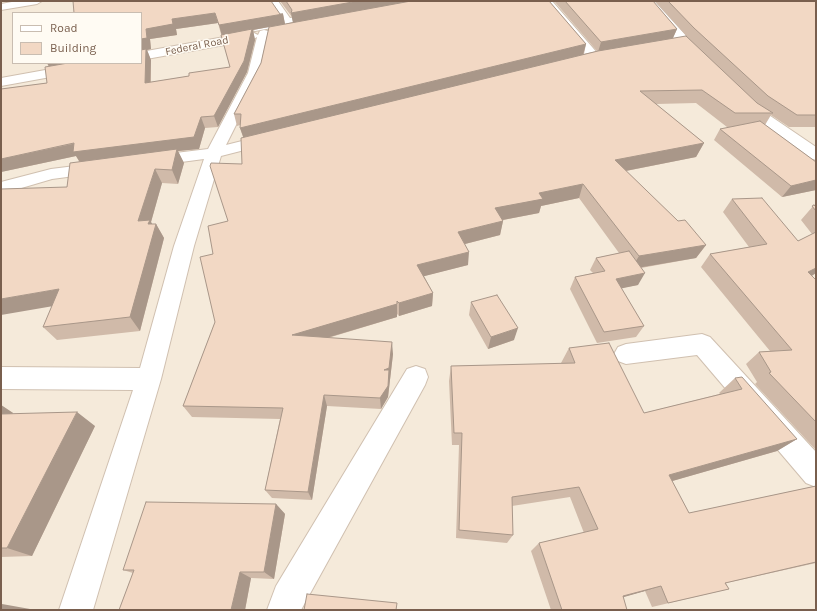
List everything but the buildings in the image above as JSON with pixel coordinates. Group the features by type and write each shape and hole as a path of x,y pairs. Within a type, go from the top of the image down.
{"street":[{"path":"1,7 37,1"},
{"path":"273,1 287,21"},
{"path":"546,1 594,58"},
{"path":"648,1 684,43 711,70"},
{"name":"Federal Road","path":"142,48 287,21 334,17 264,34 142,56"},
{"path":"76,610 149,379 184,246 214,153 255,73 264,34"},
{"path":"669,46 684,43"},
{"path":"579,62 609,56"},
{"path":"1,73 53,64"},
{"path":"1,82 100,64"},
{"path":"733,91 755,112 816,155"},
{"path":"136,163 214,153 282,136"},
{"path":"1,188 51,174 113,166"},
{"path":"626,354 702,344 816,473"},
{"path":"284,610 288,598 416,377"},
{"path":"1,378 149,379"}],"shaded area":[{"path":"1,1 816,1 816,610 1,610"}]}
